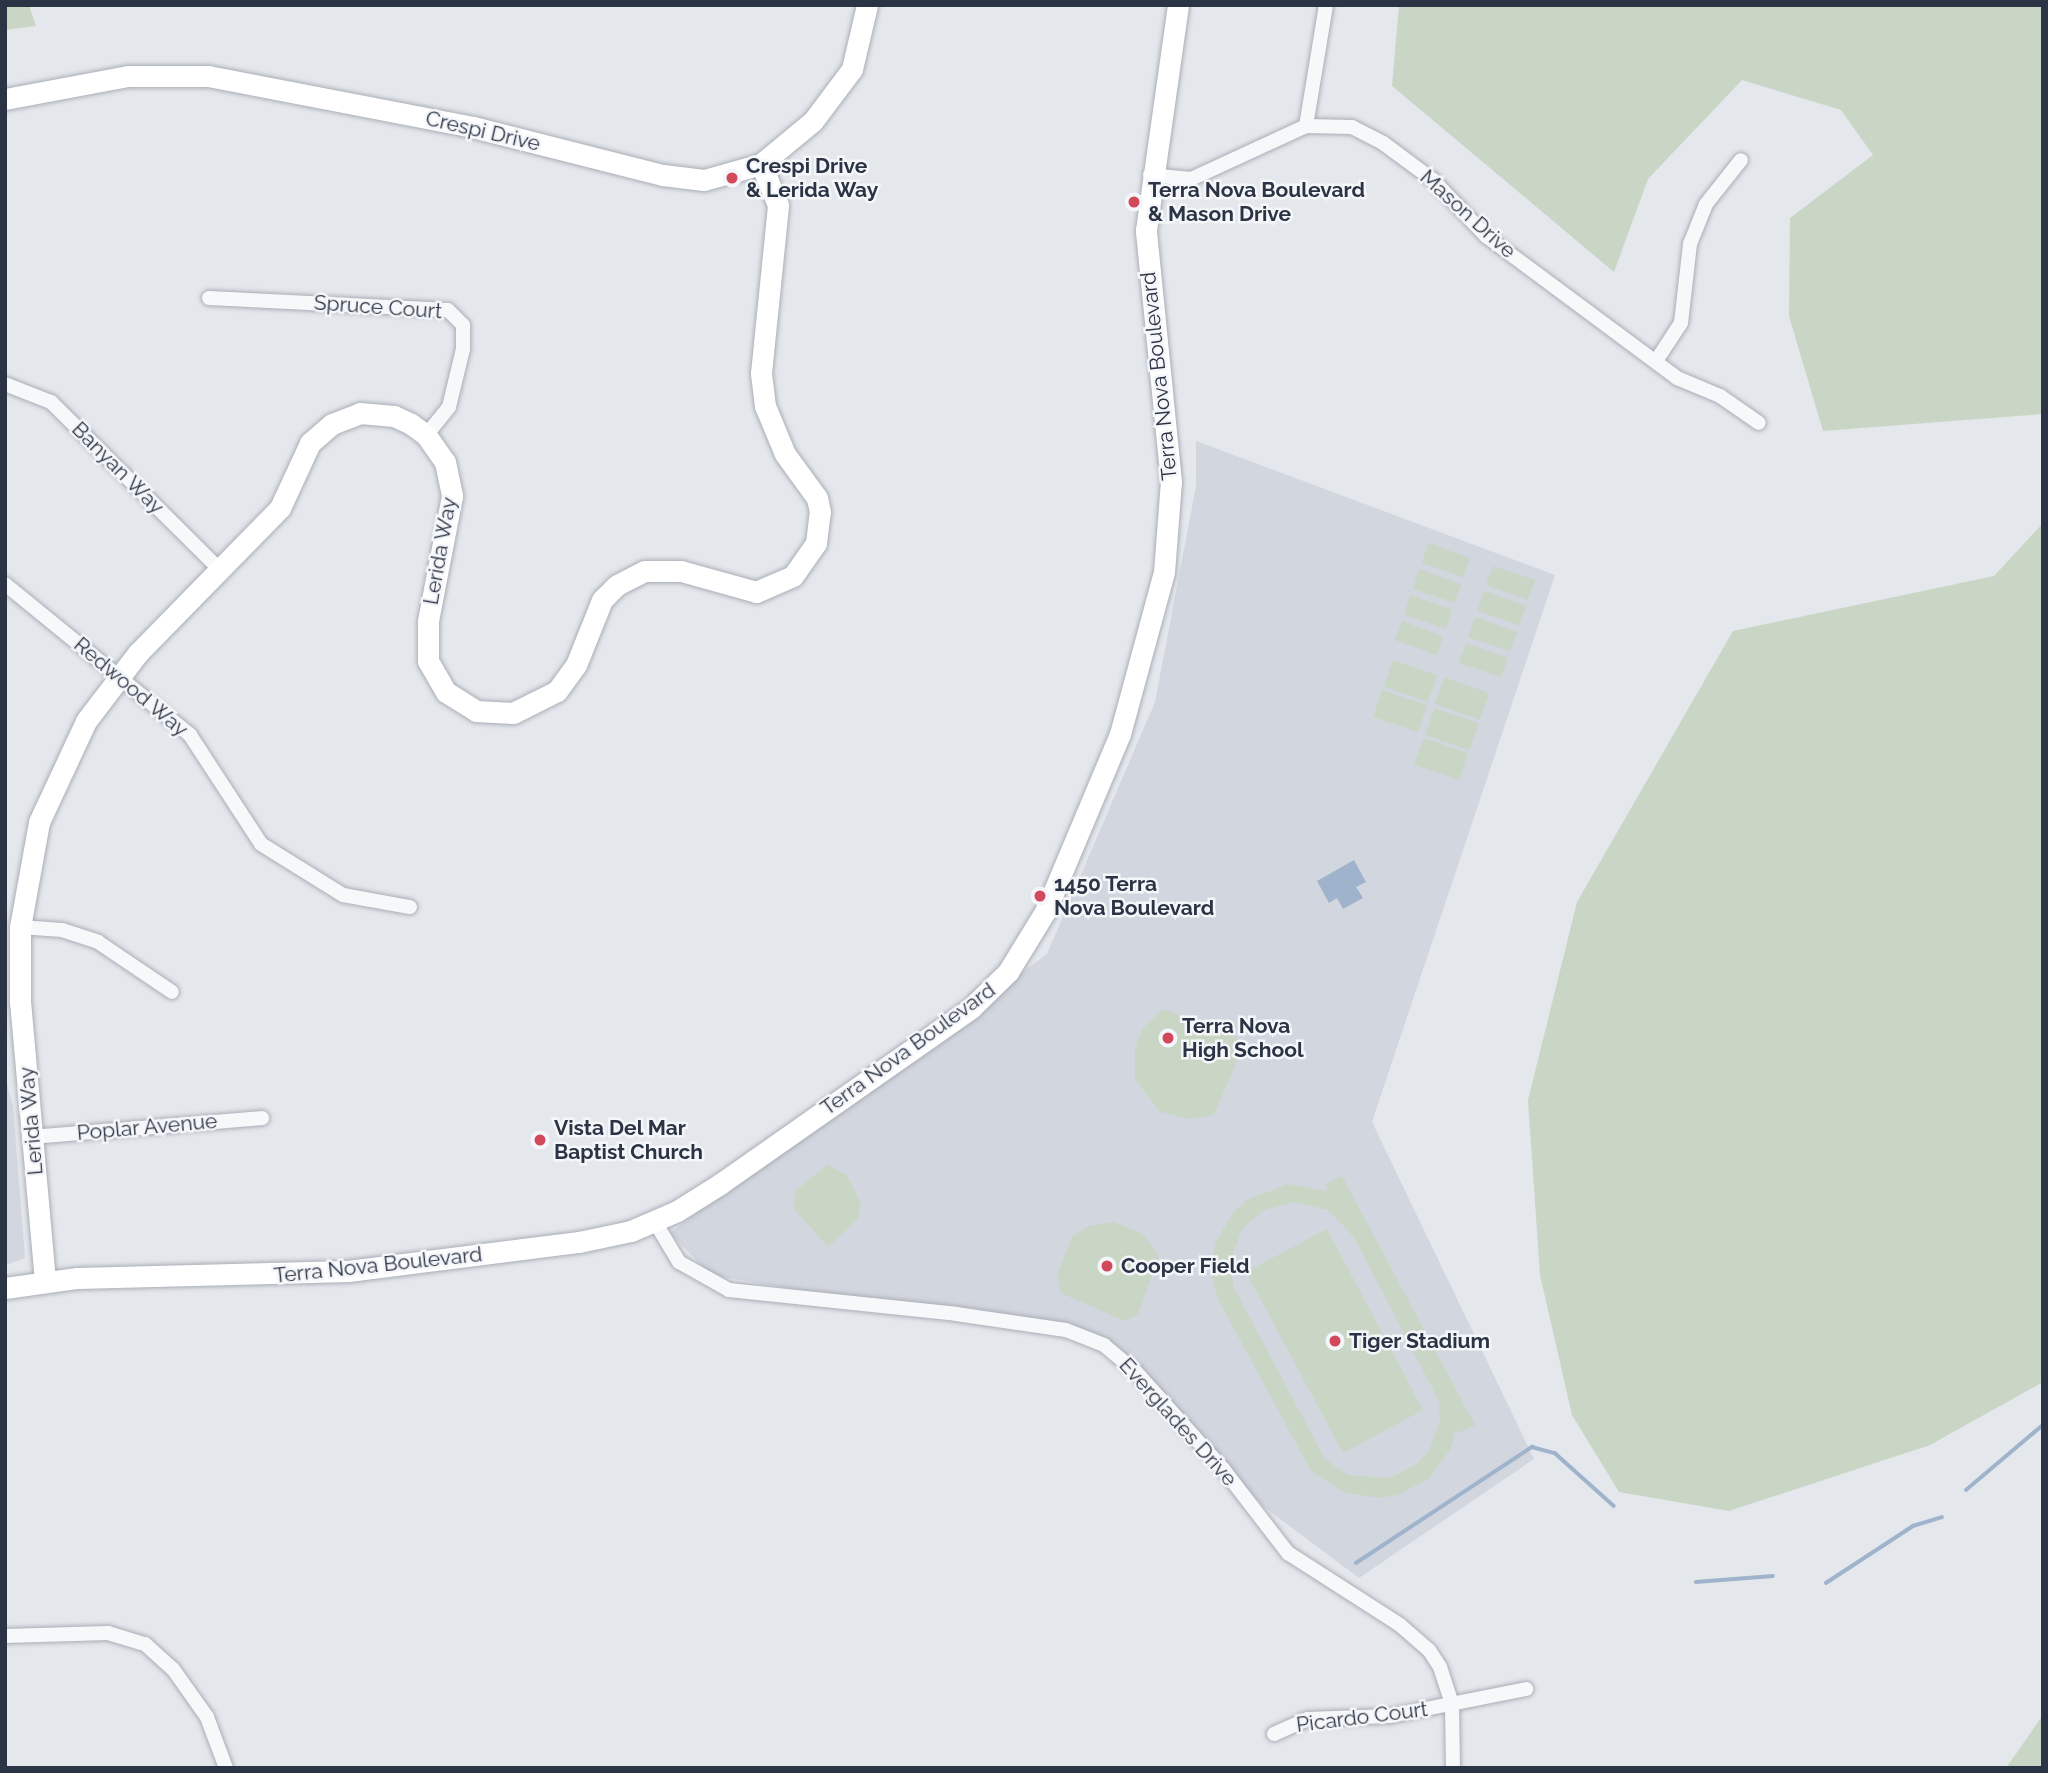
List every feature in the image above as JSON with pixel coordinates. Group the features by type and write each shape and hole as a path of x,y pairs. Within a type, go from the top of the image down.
{"street":[{"name":"Crespi Drive","path":"5,99 128,76 208,76 473,127 684,179 721,178 761,164 797,138 841,87 860,51 867,5"},
{"name":"Terra Nova Boulevard","path":"5,1288 45,1281 286,1276 377,1269 579,1242 655,1222 710,1191 971,1008 1008,972 1045,911 1130,706 1167,552 1171,482 1146,260 1150,175 1178,5"},
{"path":"1306,126 1326,5"},
{"name":"Mason Drive","path":"1150,175 1179,180 1202,176 1306,126 1352,127 1383,143 1446,192 1486,236 1656,361 1759,423"},
{"path":"1656,361 1681,323 1690,244 1706,204 1741,160"},
{"name":"Lerida Way","path":"45,1281 20,1002 20,927 31,850 48,795 86,721 119,675 280,508 302,454 332,424 360,413 377,412 394,416 426,435 444,462 452,496 428,621 428,661 446,692 477,711 513,713 557,691 576,665 602,600 618,585 645,571 681,571 756,592 793,576 811,554 820,512 817,498 781,446 765,406 761,373 778,205 761,164"},
{"name":"Spruce Court","path":"209,299 448,310 463,325 463,349 449,407 426,435"},
{"name":"Banyan Way","path":"5,384 51,402 220,570"},
{"name":"Redwood Way","path":"7,591 119,675 190,735 218,772 248,830 269,850 343,895 410,907"},
{"path":"20,927 62,930 98,942 172,992"},
{"name":"Poplar Avenue","path":"32,1137 262,1118"},
{"name":"Everglades Drive","path":"655,1222 679,1262 729,1290 956,1314 1066,1330 1104,1345 1136,1372 1224,1470 1288,1553 1416,1637 1440,1667 1452,1705 1453,1768"},
{"path":"5,1636 108,1633 145,1644 173,1669 207,1717 226,1768"},
{"name":"Picardo Court","path":"1274,1734 1308,1719 1369,1718 1452,1705 1526,1689"}],"shaded area":[{"name":"Terra Nova High School","path":"1196,441 1555,575 1372,1122 1534,1459 1359,1578 1264,1507 1102,1342 711,1275 670,1233 1047,954 1155,702 1196,486"},
{"path":"5,1077 13,1106 25,1258 5,1265"}],"green space":[{"path":"5,5 29,5 36,26 5,30"},
{"path":"1399,5 2043,5 2043,414 1823,431 1789,316 1790,218 1873,155 1841,110 1742,80 1648,179 1614,272 1392,86"},
{"path":"2043,523 2043,1382 1930,1445 1729,1511 1619,1492 1572,1415 1540,1275 1528,1100 1577,902 1733,631 1994,576"},
{"path":"1428,543 1470,558 1463,577 1422,563"},
{"path":"1493,566 1535,580 1528,600 1486,585"},
{"path":"1419,569 1461,584 1455,603 1413,589"},
{"path":"1484,591 1526,606 1519,625 1477,611"},
{"path":"1410,595 1452,610 1446,629 1404,615"},
{"path":"1475,617 1517,632 1510,651 1468,637"},
{"path":"1402,621 1443,636 1437,655 1395,640"},
{"path":"1466,643 1508,658 1501,677 1459,663"},
{"path":"1393,660 1437,675 1428,702 1384,687"},
{"path":"1444,677 1489,693 1480,720 1435,704"},
{"path":"1382,690 1427,705 1418,732 1373,717"},
{"path":"1434,708 1479,723 1469,750 1425,735"},
{"path":"1424,738 1468,753 1459,780 1414,765"},
{"path":"1163,1009 1235,1035 1242,1049 1214,1115 1190,1119 1160,1112 1135,1079 1135,1047 1143,1028"},
{"path":"827,1165 847,1175 861,1204 858,1219 828,1247 794,1209 795,1191"},
{"path":"1342,1176 1475,1425 1459,1433 1456,1430 1450,1450 1428,1479 1398,1495 1379,1498 1343,1492 1311,1471 1219,1301 1212,1278 1215,1243 1233,1213 1247,1200 1288,1184 1328,1191 1325,1184","holes":["1294,1202 1328,1210 1354,1237 1439,1401 1440,1420 1429,1451 1417,1464 1390,1478 1348,1475 1325,1459 1234,1288 1230,1262 1242,1229 1264,1210"]},
{"name":"Cooper Field","path":"1114,1222 1143,1234 1159,1255 1138,1314 1125,1321 1061,1293 1057,1276 1072,1237 1089,1226"},
{"name":"Tiger Stadium","path":"1327,1229 1423,1410 1343,1453 1246,1272"},
{"path":"2043,1715 2043,1768 2006,1768"}],"water":[{"path":"1354,860 1366,882 1356,887 1363,898 1343,909 1337,898 1329,903 1317,881"}],"waterway":[{"path":"1966,1490 2043,1425"},
{"path":"1356,1563 1532,1447 1555,1453 1614,1506"},
{"path":"1826,1583 1913,1526 1942,1517"},
{"path":"1696,1582 1773,1576"}],"place":[{"name":"Crespi Drive & Lerida Way","path":"732,178"},
{"name":"Terra Nova Boulevard & Mason Drive","path":"1134,202"},
{"name":"1450 Terra Nova Boulevard","path":"1040,896"},
{"name":"Terra Nova High School","path":"1168,1038"},
{"name":"Vista Del Mar Baptist Church","path":"540,1140"},
{"name":"Cooper Field","path":"1107,1266"},
{"name":"Tiger Stadium","path":"1335,1341"}]}
